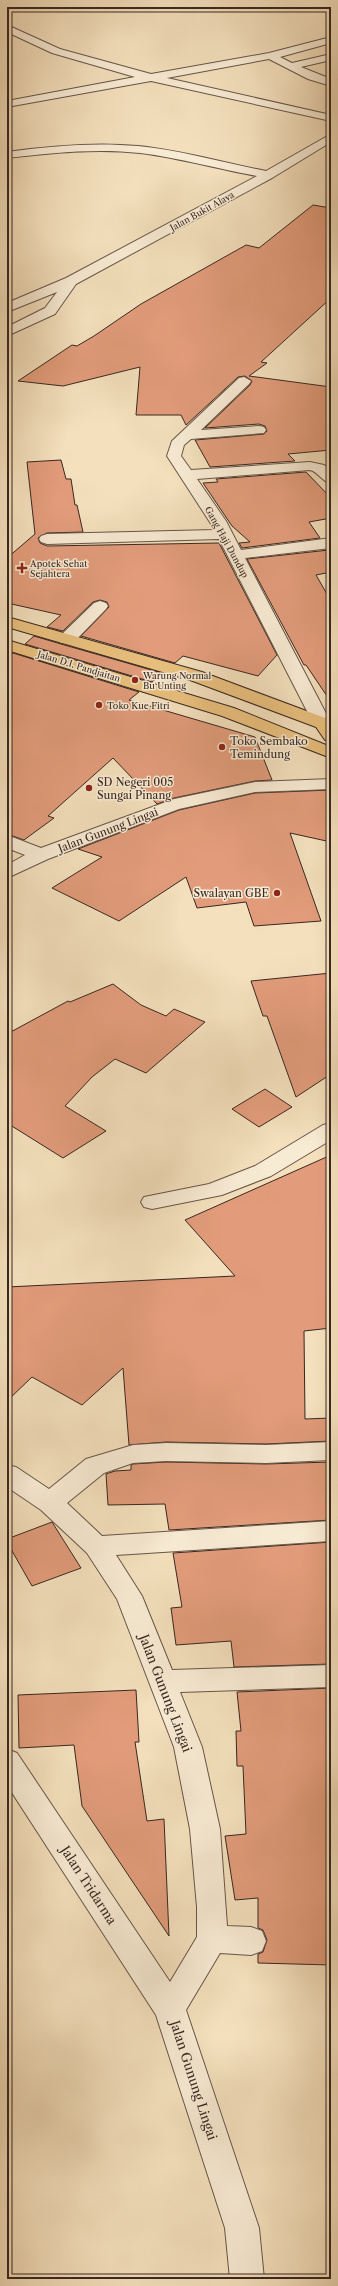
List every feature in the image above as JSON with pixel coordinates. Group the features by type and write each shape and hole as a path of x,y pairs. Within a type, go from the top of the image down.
{"highway":[{"name":"Jalan D.I. Pandjaitan","path":"7,622 196,676 327,730"},
{"name":"Jalan D.I. Pandjaitan","path":"7,645 228,712 331,753"}],"street":[{"path":"7,28 56,51 151,78 331,118"},
{"path":"7,95 12,103 270,56 331,40"},
{"path":"270,56 293,66 312,77 331,83"},
{"path":"293,66 331,56"},
{"path":"7,111 163,80 174,74"},
{"name":"Jalan Bukit Alaya","path":"7,308 71,281 268,175 331,137"},
{"path":"7,155 62,148 116,148 158,152 268,175"},
{"name":"Jalan Bukit Alaya","path":"7,332 50,311 71,281"},
{"name":"Gang Haji Dundup","path":"244,381 178,444 174,456 224,534 327,730"},
{"path":"188,435 260,430"},
{"path":"187,475 310,466 319,468 321,472 331,479"},
{"path":"47,539 224,534"},
{"path":"235,555 331,543"},
{"path":"67,639 100,606"},
{"name":"Jalan Gunung Lingai","path":"7,872 41,855 174,805 255,787 331,784"},
{"path":"7,841 41,855"},
{"path":"152,1202 214,1190 263,1170 331,1130"},
{"path":"50,1503 95,1466 133,1454 166,1452 266,1454 331,1451"},
{"name":"Jalan Gunung Lingai","path":"7,1474 50,1503 96,1546 129,1596 188,1747 205,1830 212,1907 212,1939 170,2009 242,2228 247,2279"},
{"path":"96,1546 331,1531"},
{"path":"163,1681 331,1676"},
{"name":"Jalan Tridarma","path":"7,1761 170,2009"},
{"path":"212,1939 251,1941"}],"building":[{"path":"313,205 331,208 331,298 261,362 267,363 249,376 331,387 331,450 288,454 295,461 210,467 195,440 264,434 267,431 265,426 259,424 205,428 250,385 252,381 245,376 238,377 186,425 181,415 136,415 140,367 63,386 18,381 72,345 77,346 141,304 246,245 259,248"},
{"path":"61,460 66,479 71,479 75,505 77,505 83,532 47,533 38,538 40,543 47,546 219,543 277,655 258,676 183,656 175,663 81,636 109,607 107,602 100,600 93,602 63,631 47,627 61,615 7,603 7,558 35,534 27,462"},
{"path":"306,472 331,498 331,518 309,522 320,538 242,548 239,543 250,542 232,526 203,483 218,482 216,479"},
{"path":"329,550 331,553 331,572 316,575 331,601 331,702 306,665 304,665 247,559"},
{"path":"34,636 162,673 152,682 25,644"},
{"path":"13,653 139,692 129,700 255,737 272,780 255,781 174,798 157,804 113,758 48,816 54,818 24,840 7,834 7,658"},
{"path":"331,790 331,842 290,833 321,921 254,926 246,902 197,908 186,877 119,921 52,888 102,857 78,849 179,810 255,793"},
{"path":"331,973 331,1074 296,1097 267,1016 263,1016 251,981"},
{"path":"113,984 141,1005 166,1016 174,1009 205,1022 146,1073 115,1059 92,1077 65,1106 106,1131 63,1158 7,1123 7,1034 68,1001 70,1002"},
{"path":"265,1089 292,1107 259,1127 232,1109"},
{"path":"331,1155 331,1328 304,1331 305,1419 331,1418 331,1441 266,1444 166,1442 129,1445 123,1368 82,1405 32,1377 7,1401 7,1287 235,1276 185,1220"},
{"path":"166,1462 266,1464 331,1462 331,1520 169,1530 165,1504 108,1505 106,1474 115,1471 131,1470 131,1465 133,1464"},
{"path":"52,1522 81,1568 32,1586 7,1542 7,1539"},
{"path":"331,1542 331,1664 234,1667 231,1641 176,1645 171,1608 182,1607 173,1553"},
{"path":"331,1688 331,1965 258,1963 258,1954 263,1952 267,1940 263,1930 258,1928 258,1898 235,1900 225,1836 246,1834 243,1766 237,1766 236,1731 241,1731 237,1692"},
{"path":"136,1690 139,1742 135,1742 147,1821 164,1819 169,1936 82,1806 74,1745 19,1748 18,1695"}],"place":[{"name":"Apotek Sehat Sejahtera","path":"22,568"},
{"name":"Warung Normal Bu Unting","path":"135,680"},
{"name":"Toko Kue Fitri","path":"99,705"},
{"name":"Toko Sembako Temindung","path":"222,747"},
{"name":"SD Negeri 005 Sungai Pinang","path":"89,788"},
{"name":"Swalayan GBE","path":"277,893"}]}
